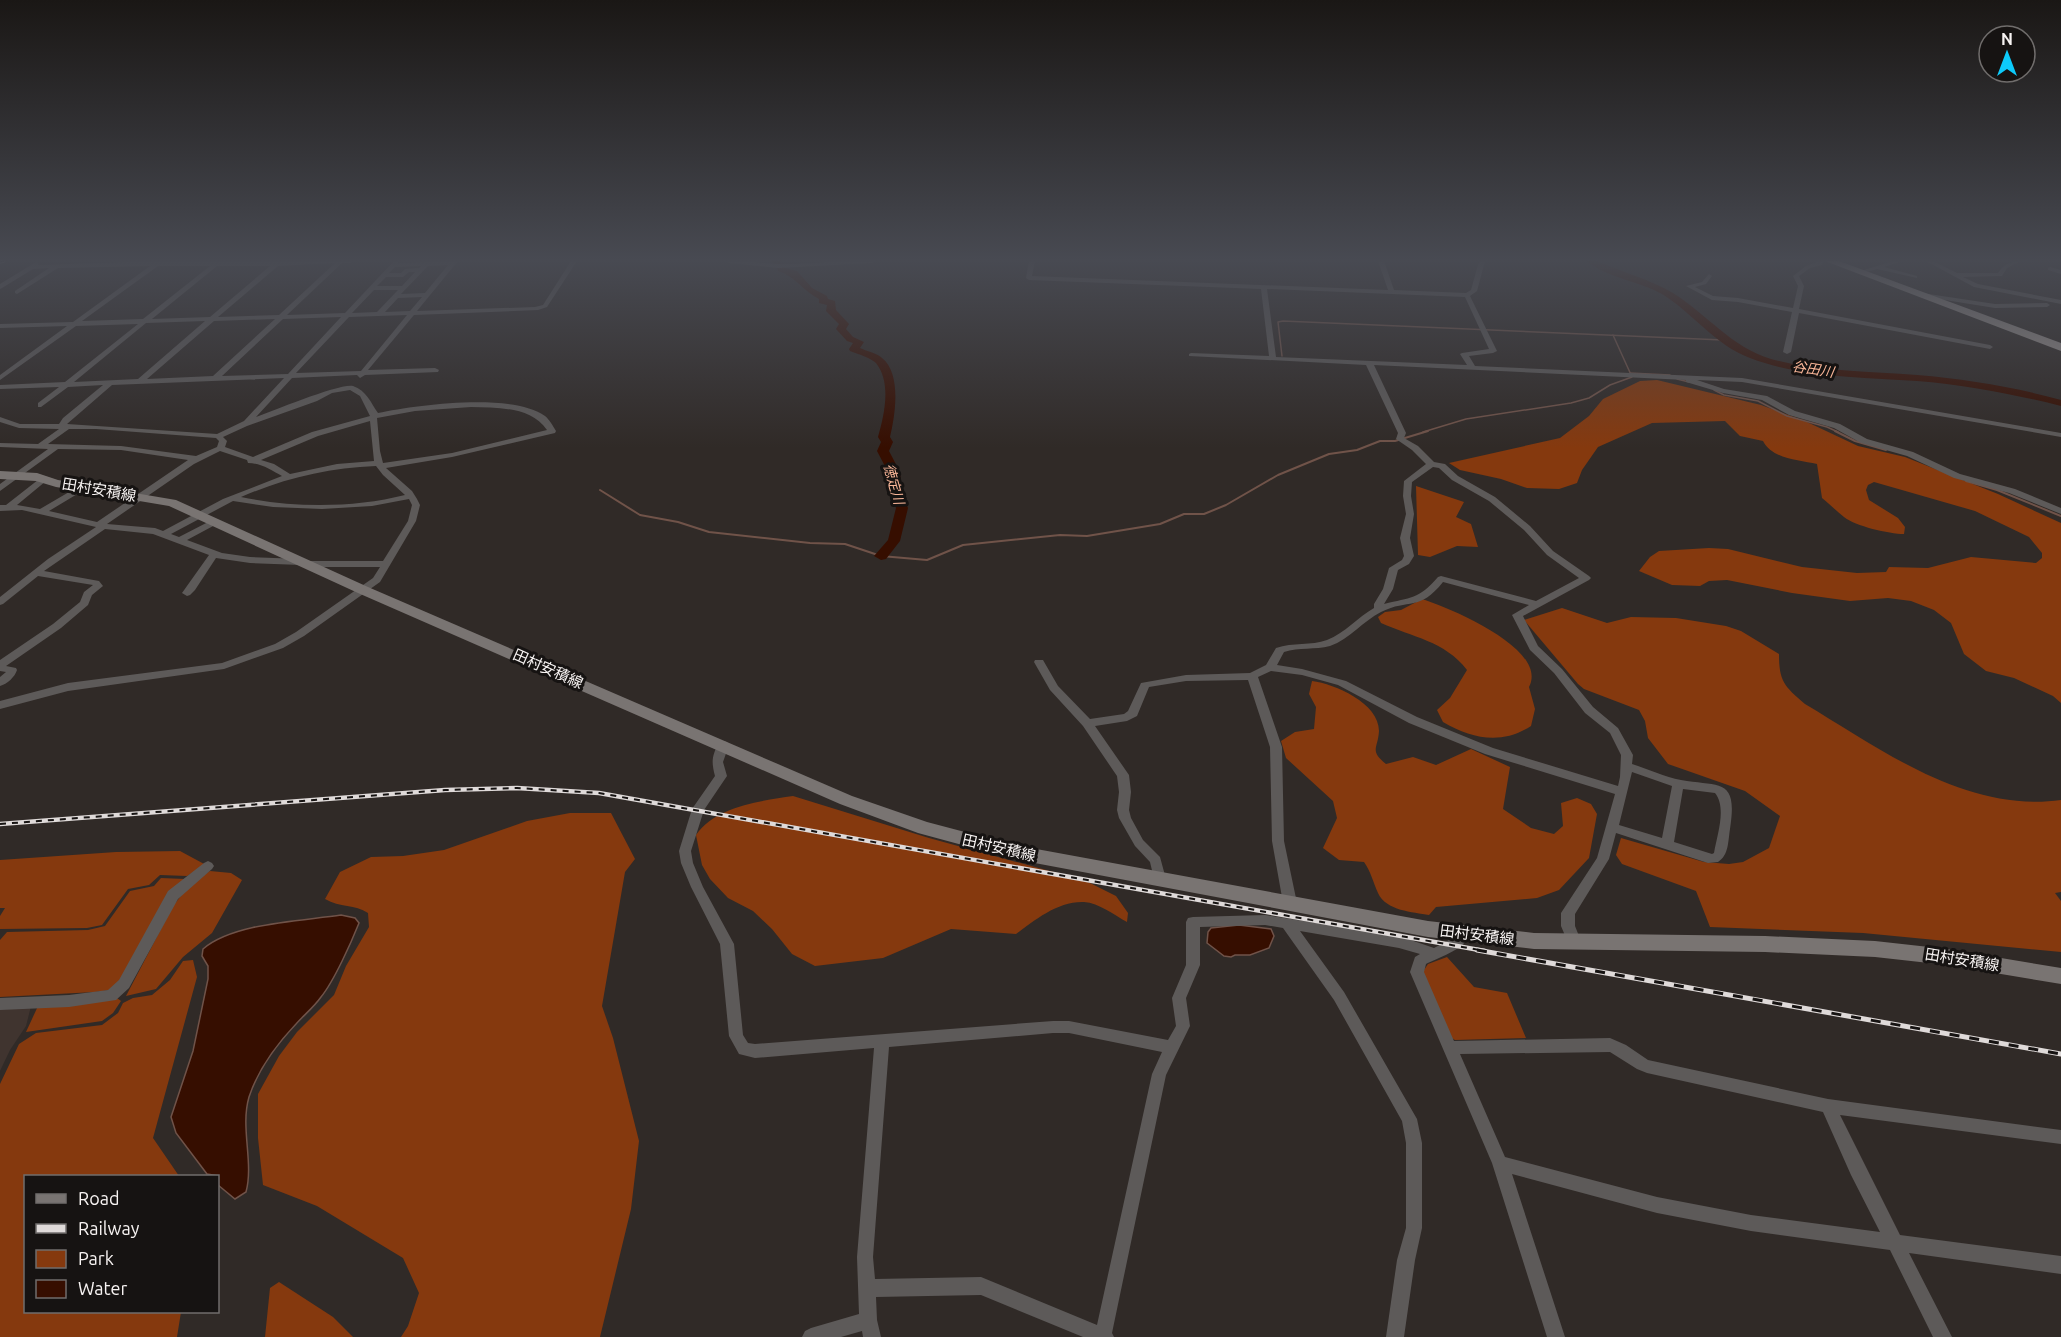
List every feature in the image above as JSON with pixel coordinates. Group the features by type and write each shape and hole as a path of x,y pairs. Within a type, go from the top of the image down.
{"highway":[{"path":"1997,323 2061,347"}],"main road":[{"name":"田村安積線","path":"0,475 43,479 81,488 172,503 196,516 363,590 846,800 924,828 1014,852 1459,933 1534,941 1766,944 1875,949 1947,957 2061,976"}],"street":[{"path":"0,326 89,323"},
{"path":"41,405 142,323"},
{"path":"139,382 207,323"},
{"path":"215,379 273,323"},
{"path":"244,424 339,323"},
{"path":"351,388 404,323"},
{"path":"1269,323 1274,358"},
{"path":"1472,368 1464,354 1493,351 1480,323"},
{"path":"1787,352 1792,323"},
{"path":"1866,323 1990,347"},
{"path":"0,378 75,324"},
{"path":"1191,355 1746,380 2061,435"},
{"path":"1369,363 1402,433 1399,439 1415,448 1431,464 1442,466 1455,478 1492,499 1523,524 1550,553 1586,578 1517,615 1534,648 1558,671 1590,710 1617,736 1627,755 1603,859 1568,913 1568,926 1574,941"},
{"path":"0,387 435,370"},
{"path":"1680,377 1723,392 1764,398 1792,413 1837,426 1864,441 1910,454 1957,476 2012,491 2061,511"},
{"path":"40,446 65,426 65,421 110,383"},
{"path":"0,419 19,426 65,426 218,436 330,391 351,388 363,395 374,417 372,434 380,464 411,496 416,505 415,513 377,580 288,642 236,663 210,669 76,686 0,705"},
{"path":"164,534 232,498 288,477 338,465 380,464 452,455 552,431 542,416 494,405 453,405 403,410 374,417 315,435 251,460"},
{"path":"0,602 138,498 197,459 220,448 223,441 218,436"},
{"path":"0,445 121,448 197,459"},
{"path":"0,488 57,446"},
{"path":"220,448 271,466 288,477"},
{"path":"1379,609 1394,568 1406,562 1409,556 1405,538 1410,514 1407,496 1408,481 1431,464"},
{"path":"10,506 43,479"},
{"path":"42,511 81,488"},
{"path":"232,498 284,504 346,506 411,496"},
{"path":"0,508 10,506 101,525 143,529 164,534 215,554 250,560 386,564"},
{"path":"180,540 212,523"},
{"path":"188,593 204,565 215,554"},
{"path":"0,666 57,626 85,603 87,594 98,586 96,583 38,573"},
{"path":"1087,723 1127,717 1133,713 1145,685 1148,684 1186,678 1252,676 1270,667 1280,650 1318,646 1332,642 1379,609 1406,605 1422,599 1443,579 1537,604"},
{"path":"1039,662 1054,688 1087,723 1123,775 1125,818 1139,843 1156,860 1160,879"},
{"path":"0,666 12,670 11,674 0,683"},
{"path":"1270,667 1333,680 1413,720 1489,751 1620,791"},
{"path":"1252,676 1276,747 1278,841 1290,903"},
{"path":"723,745 717,762 721,776 698,809 685,851 687,863 697,887 727,944 736,1036 744,1049 755,1051 1069,1027 1173,1048"},
{"path":"1612,827 1667,846 1714,859 1719,858 1727,817 1723,794 1717,788 1678,784 1626,766"},
{"path":"1667,846 1678,784"},
{"path":"0,1004 69,1001 114,995 124,984 173,895 208,866"},
{"path":"867,1288 981,1286 1104,1337 1159,1074 1183,1026 1179,998 1193,965 1194,922 1265,920 1398,942 1432,953"},
{"path":"1287,923 1340,996 1409,1119 1414,1143 1414,1228 1406,1260 1395,1337"},
{"path":"1459,933 1460,939 1449,949 1432,953 1420,961 1417,972 1429,1005 1451,1048 1500,1163 1556,1337"},
{"path":"811,1337 870,1328 865,1257 882,1040"},
{"path":"1451,1048 1611,1045 1620,1048 1635,1061 1647,1066 1828,1106 2061,1137"},
{"path":"1828,1106 1857,1169 1896,1242 1942,1337"},
{"path":"1500,1163 1657,1205 1751,1223 2061,1265"}],"shaded area":[{"path":"31,1006 26,1026 10,1050 0,1071 0,1007"}],"green space":[{"path":"1657,380 1761,405 1807,422 1858,446 1905,457 1998,494 2061,523 2061,703 2053,696 2014,678 1986,671 1964,654 1951,623 1934,610 1911,601 1888,598 1850,601 1792,593 1727,580 1709,581 1700,586 1672,585 1639,571 1650,557 1659,551 1709,548 1728,549 1802,567 1857,573 1886,572 1889,567 1928,568 1971,557 2036,563 2042,558 2042,553 2029,537 1975,511 1874,482 1868,485 1866,490 1869,500 1898,518 1905,527 1904,534 1864,526 1844,517 1822,498 1817,464 1779,455 1767,447 1763,441 1740,436 1725,421 1652,423 1598,447 1582,470 1577,483 1559,489 1527,488 1501,479 1460,470 1449,463 1560,438 1589,416 1603,399 1640,381"},
{"path":"1416,486 1464,502 1456,517 1471,524 1478,547 1457,546 1430,557 1418,555"},
{"path":"1422,599 1453,611 1494,632 1525,658 1531,673 1529,687 1535,709 1531,726 1509,736 1487,738 1454,728 1443,722 1437,710 1450,698 1467,670 1449,652 1381,623 1378,617 1385,612 1401,610"},
{"path":"1562,608 1607,623 1631,617 1676,618 1726,626 1741,631 1779,654 1780,671 1784,682 1805,704 1895,758 1926,774 1992,797 2026,801 2061,800 2061,892 2055,893 2061,901 2061,952 1863,933 1710,927 1696,891 1622,864 1616,855 1621,838 1704,862 1729,864 1743,862 1769,848 1780,816 1745,791 1668,764 1648,738 1645,721 1639,710 1584,689 1578,684 1524,620"},
{"path":"1312,681 1343,691 1372,712 1379,731 1376,752 1386,764 1413,757 1436,765 1471,749 1510,767 1503,809 1531,828 1554,834 1563,826 1561,803 1577,798 1591,804 1597,814 1589,858 1559,890 1537,898 1436,907 1429,915 1400,910 1387,904 1378,893 1364,862 1339,860 1323,848 1337,818 1333,801 1286,758 1281,741 1295,732 1314,729 1316,707 1309,694"},
{"path":"793,796 929,838 1086,881 1116,896 1128,913 1127,922 1095,905 1084,902 1074,903 1047,912 1016,934 951,929 883,958 815,966 792,954 772,929 753,911 728,898 710,879 702,865 696,835 715,817 727,811 753,803"},
{"path":"570,813 611,813 635,859 625,872 602,1006 613,1038 639,1141 631,1209 600,1337 401,1337 408,1326 419,1293 403,1258 317,1206 263,1185 258,1138 258,1094 279,1056 297,1032 334,995 346,966 369,927 368,913 325,899 340,872 371,857 403,856 444,850 527,821"},
{"path":"180,851 206,865 187,876 160,875 149,885 128,889 102,925 87,928 0,929 0,916 5,908 0,908 0,860 116,852"},
{"path":"210,871 231,873 242,880 212,933 183,957 156,989 126,996 173,906 191,883"},
{"path":"161,878 185,879 118,989 0,997 0,940 7,932 88,930 105,926 130,891 154,886"},
{"path":"1447,957 1474,987 1507,993 1526,1038 1455,1040 1450,1037 1422,973 1428,964"},
{"path":"193,960 197,977 153,1138 178,1175 24,1175 24,1313 181,1313 177,1337 0,1337 0,1084 19,1044 36,1033 102,1025 118,1013 123,1003 133,998 152,995 170,980 183,961"},
{"path":"117,998 121,1001 113,1013 102,1021 26,1032 38,1006"},
{"path":"279,1282 333,1317 353,1337 265,1337 270,1288"}],"water":[{"path":"341,915 355,918 359,923 342,962 326,990 275,1049 257,1077 247,1109 248,1181 246,1192 235,1199 219,1186 219,1175 207,1174 176,1133 171,1117 193,1051 208,979 208,966 202,956 203,949 216,940 249,928"},
{"path":"1239,925 1271,929 1274,936 1269,948 1250,955 1231,957 1224,956 1207,943 1208,932 1211,928"}],"waterway":[{"name":"徳定川","path":"843,323 841,329 850,339 859,342 854,349 879,360 886,373 891,399 884,437 887,442 883,451 894,472 896,493 902,508 894,541 881,556"},
{"path":"1278,323 1282,356"},
{"path":"1338,323 1613,335"},
{"name":"谷田川","path":"1705,323 1738,349 1752,356 1786,366 1972,384 2061,403"},
{"path":"1613,335 1723,340"},
{"path":"1613,335 1630,373"},
{"path":"1423,432 1466,419 1571,403 1589,398 1610,385 1632,377 1630,373"},
{"path":"1630,373 1670,375"},
{"path":"1677,379 1689,382"},
{"path":"1714,390 1724,395 1758,401 1787,416 1838,432"},
{"path":"600,490 640,515 678,522 709,532 810,543 845,544 881,556 927,560 963,545 1060,535 1087,536 1160,524 1184,514 1204,514 1226,505 1278,475 1329,454 1357,450 1380,441 1395,441 1428,431"},
{"path":"1835,431 1855,441 1886,450"},
{"path":"1966,481 1997,490 2061,516"}],"railway":[{"path":"0,824 445,790 517,788 599,793 1485,951"},
{"path":"1477,950 2061,1054"}]}
